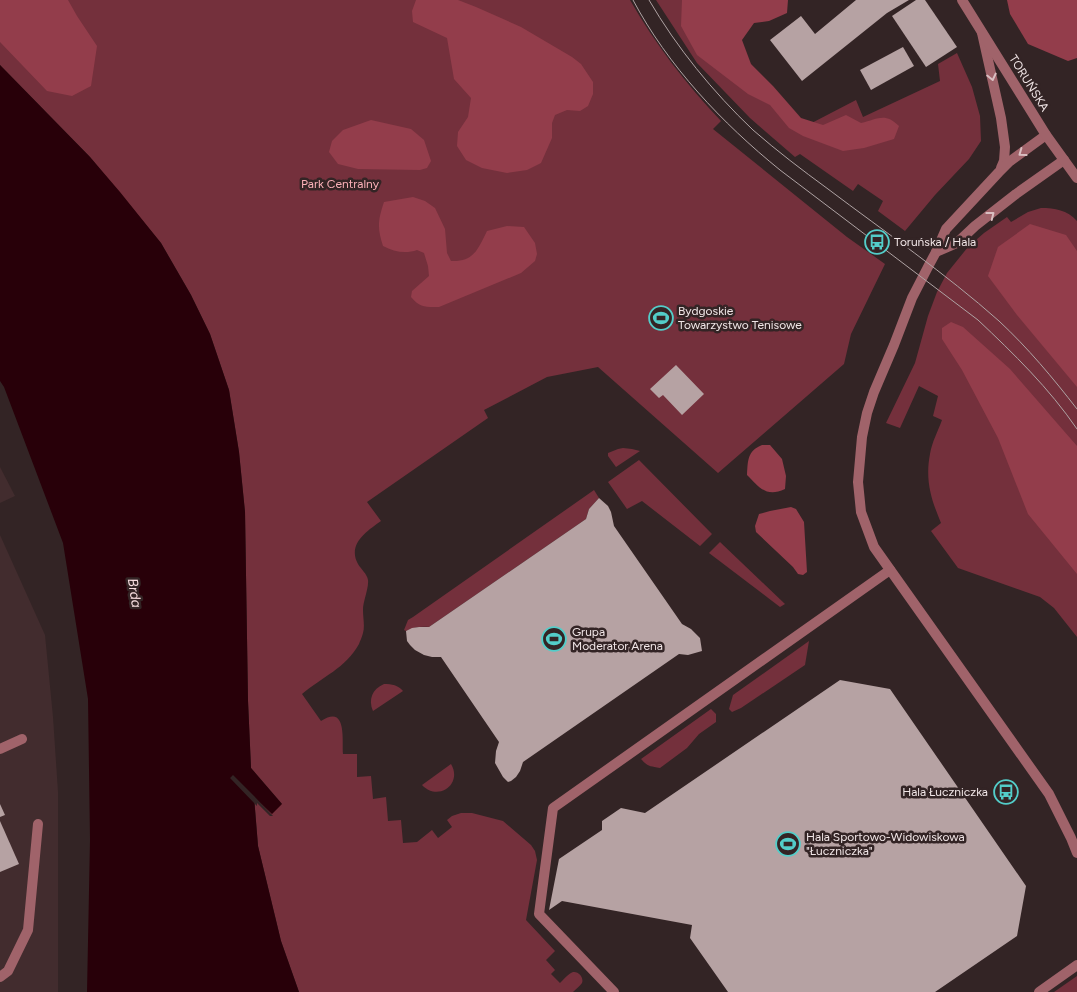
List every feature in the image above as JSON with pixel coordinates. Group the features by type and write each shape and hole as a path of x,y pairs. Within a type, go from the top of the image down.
{"street":[{"name":"TORUŃSKA","path":"962,0 1046,135 1077,178"},
{"path":"981,30 1002,118 1005,147 1004,161 999,172"},
{"path":"1046,135 1009,162 946,229 912,298 874,392 862,436 858,482 861,512 874,547 1048,794 1077,853"},
{"path":"936,252 958,243 975,226 1064,160"},
{"path":"614,992 539,914 553,808 890,570"},
{"path":"0,749 22,739"},
{"path":"0,977 8,971 28,930 38,824"},
{"path":"1039,992 1077,966"}],"shaded area":[{"path":"0,0 68,0 97,46 91,86 72,96 47,91 0,42"},
{"path":"416,0 458,0 521,27 581,64 593,82 593,94 588,106 580,111 567,110 555,115 552,123 552,138 541,163 527,170 507,173 482,168 466,160 457,146 458,132 468,117 471,98 454,79 447,38 413,22 412,11"},
{"path":"682,0 788,0 787,13 769,21 754,23 742,40 751,64 801,118 823,125 846,115 861,123 877,118 890,119 899,126 894,139 864,148 843,151 803,136 789,128 770,105 748,94 697,55 681,26"},
{"path":"1007,0 1077,0 1077,58 1068,61 1028,44 1010,14"},
{"path":"371,120 411,129 424,140 431,161 427,168 420,170 358,169 338,164 329,152 332,141 343,130"},
{"path":"413,197 425,201 435,208 445,229 447,253 451,261 459,261 470,257 478,249 487,231 507,226 524,227 535,243 537,254 535,261 521,273 439,307 420,305 411,297 412,291 429,276 424,253 417,250 400,252 383,246 379,229 379,219 384,202"},
{"path":"1030,224 1066,235 1077,251 1077,387 1017,315 988,276 998,247"},
{"path":"951,322 963,327 1010,369 1077,446 1077,574 1028,514 998,438 962,370 942,339 942,328"},
{"path":"762,445 770,445 782,459 786,476 785,489 768,492 759,487 747,475 748,461 751,453"},
{"path":"0,467 15,496 0,503"},
{"path":"791,507 796,509 804,522 807,572 803,575 798,574 756,532 755,526 759,514"},
{"path":"0,535 45,635 58,792 58,992 0,992"}],"green space":[{"name":"Park Centralny","path":"0,0 630,0 672,63 721,121 713,129 847,237 885,264 851,334 844,364 718,473 598,367 547,377 484,410 488,418 367,502 381,521 360,539 355,550 358,564 368,580 363,606 364,628 362,636 354,652 341,666 302,694 321,721 329,717 335,717 339,720 342,732 343,754 357,754 357,777 371,776 373,799 386,797 388,821 401,820 403,843 417,842 432,830 438,838 452,827 447,820 452,816 461,813 472,813 503,821 531,845 537,860 526,920 555,951 546,960 555,970 551,974 560,983 573,972 580,975 582,983 573,992 299,992 281,941 258,846 254,796 282,804 251,768 245,512 239,452 229,390 210,334 191,295 161,243 90,157 0,65"},
{"path":"656,0 763,0 726,43 804,127 856,100 863,117 940,81 938,64 957,53 972,87 980,116 981,141 969,159 905,231 878,211 883,201 858,184 853,191 800,154 795,157 750,118 697,63"},
{"path":"1041,208 1060,210 1069,214 1077,221 1077,637 1054,608 1040,597 958,568 931,531 941,523 934,506 928,472 931,450 942,420 933,416 938,396 919,386 900,428 886,423 915,363 928,316 947,273 968,247 1007,217 1011,222 1028,212"},
{"path":"623,448 640,451 616,467 608,453"},
{"path":"639,460 712,534 700,546 642,501 627,509 608,482"},
{"path":"594,490 599,498 589,509 586,519 429,627 404,630 408,620"},
{"path":"720,542 785,604 780,607 709,553"},
{"path":"809,641 805,665 741,708 732,712 729,709 733,695"},
{"path":"384,684 395,685 403,691 373,711 372,695"},
{"path":"711,709 716,714 716,722 699,734 687,748 660,768 649,766 641,759"},
{"path":"451,764 454,778 447,788 435,792 428,790 422,785"},
{"path":"1077,976 1077,992 1054,992"}],"water":[{"name":"Brda","path":"0,65 90,157 161,243 191,295 210,334 229,390 239,452 245,512 251,768 282,804 272,814 254,797 258,846 281,941 299,992 87,992 90,840 88,699 63,543 4,387 0,381"}],"pier":[{"path":"233,775 273,816 270,816 257,803 257,806 230,778"}],"building":[{"path":"856,0 909,0 887,13 802,81 770,40 801,16 815,34"},
{"path":"916,0 925,0 957,47 926,67 892,16"},
{"path":"903,47 914,66 871,90 860,70"},
{"path":"676,365 704,394 682,415 663,395 659,398 650,389"},
{"name":"Grupa Moderator Arena","path":"599,498 608,506 614,526 682,624 691,629 700,638 702,651 688,655 679,654 523,762 516,777 508,782 495,763 499,742 441,657 424,655 415,650 407,641 406,631 412,628 429,627 586,519 589,509"},
{"name":"Hala Sportowo-Widowiskowa \"Łuczniczka\"","path":"840,680 890,689 1026,886 1017,936 935,992 728,992 690,938 692,925 562,901 549,910 559,859 602,830 602,821 621,808 645,813"},
{"path":"0,804 5,815 0,817"},
{"path":"0,821 19,864 0,872"}],"tram line":[{"path":"633,0 663,48 680,70 737,133 780,170 978,320 1043,385 1077,429"},
{"path":"649,0 671,35 696,69 753,130 799,168 958,286 999,321 1030,353 1077,409"}],"place":[{"name":"Toruńska / Hala","path":"877,242"},
{"name":"Bydgoskie Towarzystwo Tenisowe","path":"661,318"},
{"name":"Grupa Moderator Arena","path":"554,639"},
{"name":"Hala Łuczniczka","path":"1006,792"},
{"name":"Hala Sportowo-Widowiskowa \"Łuczniczka\"","path":"788,844"}]}
